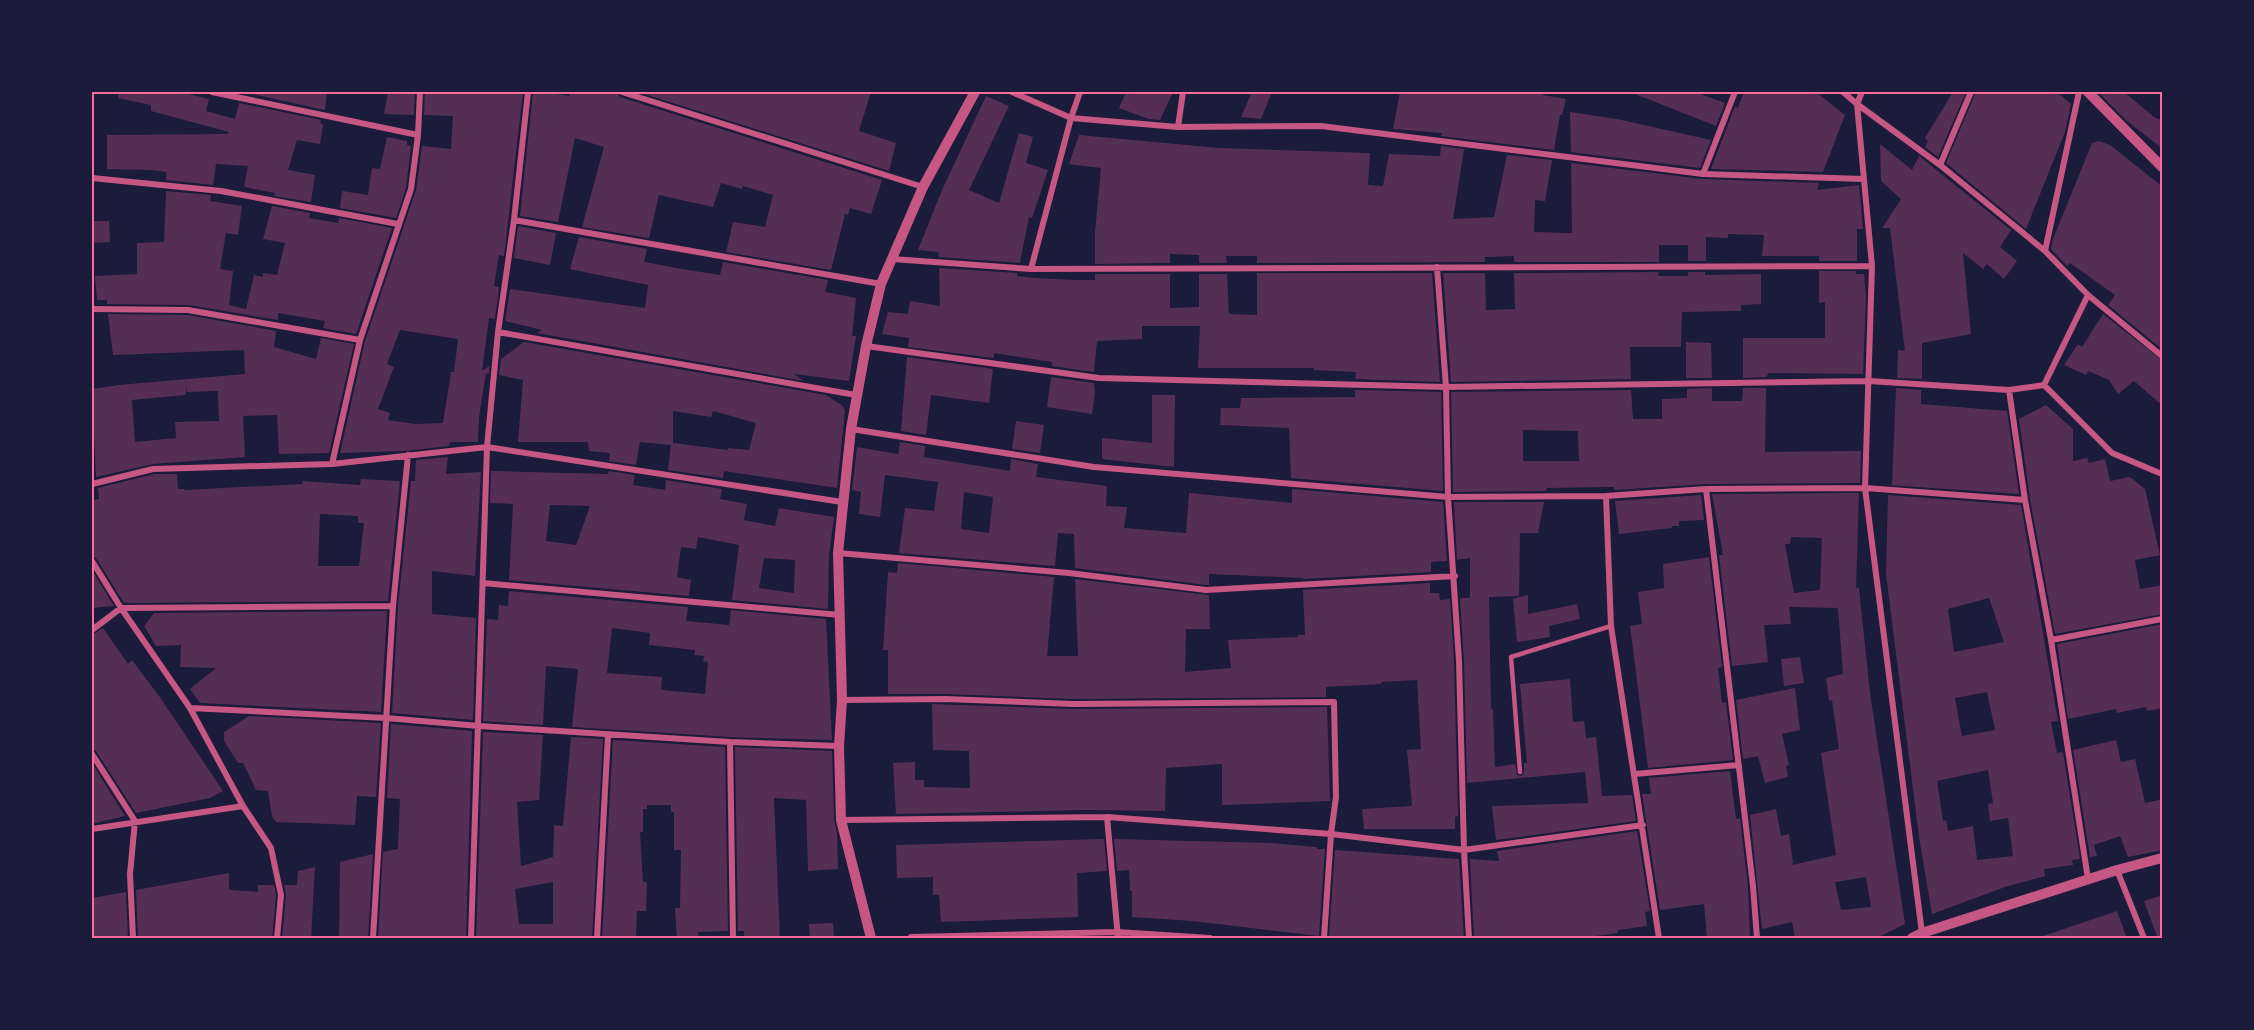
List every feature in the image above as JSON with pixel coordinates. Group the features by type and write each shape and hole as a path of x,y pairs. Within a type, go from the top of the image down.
{"street":[{"path":"212,92 418,135"},
{"path":"332,464 360,340 411,189 418,135 420,92"},
{"path":"471,939 486,447 528,92"},
{"path":"622,92 923,187"},
{"path":"871,939 841,820 839,746 842,700 838,553 842,502 856,395 881,284 923,187 975,92"},
{"path":"1012,92 1071,118 1178,127 1321,126 1703,174 1864,179"},
{"path":"1031,269 1080,92"},
{"path":"1178,127 1183,92"},
{"path":"1703,174 1734,93 1726,92"},
{"path":"1843,92 1940,165 2045,251 2088,295 2163,356"},
{"path":"1862,92 1857,104 1872,266 1865,488 1917,936 2088,879 2163,858"},
{"path":"1940,165 1971,92"},
{"path":"2045,251 2079,92"},
{"path":"2088,92 2163,167"},
{"path":"92,178 221,192 398,224"},
{"path":"514,220 881,284"},
{"path":"892,259 1031,269 1872,266"},
{"path":"1437,267 1446,387 1448,497 1455,576 1469,939"},
{"path":"2044,385 2088,295"},
{"path":"92,309 188,310 360,340"},
{"path":"498,333 856,395"},
{"path":"866,346 1099,378 1446,387 1869,381 2009,390 2044,385"},
{"path":"2044,385 2112,453 2163,474"},
{"path":"2009,390 2088,879"},
{"path":"851,429 1094,466 1448,497 1606,496 1706,489 1865,488 2025,500"},
{"path":"92,484 153,469 332,464 486,447 842,502"},
{"path":"373,939 393,606 408,454"},
{"path":"1706,489 1753,886 1756,939"},
{"path":"1606,496 1611,626 1659,939"},
{"path":"838,553 1069,573 1206,590 1455,576"},
{"path":"92,561 121,608 190,708 243,806 271,848 281,896 277,939"},
{"path":"483,583 840,615"},
{"path":"92,630 121,608 393,606"},
{"path":"2051,640 2163,619"},
{"path":"842,700 945,699 1073,704 1334,702 1336,797 1331,834 1324,939"},
{"path":"190,708 386,718 608,735 839,746"},
{"path":"597,939 608,735"},
{"path":"730,742 733,939"},
{"path":"92,754 135,821 130,874 133,939"},
{"path":"1634,774 1739,765"},
{"path":"92,829 243,806"},
{"path":"841,820 1107,817 1331,834 1464,850 1643,825"},
{"path":"1107,817 1117,935"},
{"path":"2117,870 2144,939"},
{"path":"910,937 1117,935 1209,939"}],"lane":[{"path":"1520,772 1511,657 1611,626"}],"building":[{"path":"119,92 188,94 209,99 206,111 235,119 239,103 321,120 320,123 323,124 320,144 297,140 288,170 315,175 311,202 274,196 275,193 244,187 248,166 216,164 213,185 166,180 166,172 107,169 107,135 228,134 229,132 151,111 151,105 118,98"},
{"path":"242,92 327,92 325,110"},
{"path":"388,92 415,92 414,115 384,114"},
{"path":"425,92 482,94 483,92 523,92 504,256 499,255 494,286 499,287 495,319 489,318 482,371 489,366 479,417 478,442 450,442 449,446 404,451 340,453 365,341 416,190 422,146 451,149 453,116 424,115","holes":["400,330 458,339 454,372 451,372 443,423 415,424 388,420 390,413 378,409 394,367 387,364"]},
{"path":"533,92 569,96 570,92 617,92 620,97 882,180 871,214 850,208 848,215 845,214 831,270 726,252 733,222 765,227 773,195 743,186 742,189 721,183 713,207 659,195 649,238 582,227 604,147 575,138 558,222 520,216"},
{"path":"638,92 871,92 859,131 896,143 889,171"},
{"path":"1126,92 1173,92 1160,120 1149,119 1119,108"},
{"path":"1252,92 1272,92 1261,119 1241,117"},
{"path":"1400,92 1544,92 1543,95 1566,99 1562,115 1560,115 1554,150 1441,136 1442,133 1393,129"},
{"path":"1630,92 1695,92 1725,103 1716,126"},
{"path":"1744,92 1816,92 1845,115 1823,172 1711,169 1735,106 1738,108"},
{"path":"1953,92 1966,92 1938,157 1925,147 1928,141 1925,138"},
{"path":"1976,92 2057,92 2071,104 2065,132 2026,229 1946,163"},
{"path":"2098,92 2124,92 2154,117 2163,121 2163,149 2127,121"},
{"path":"986,96 1009,106 969,190 999,203 1019,133 1033,137 1026,163 1048,170 1032,218 1029,217 1020,263 939,257 938,252 918,250 942,190"},
{"path":"1570,112 1617,119 1711,140 1700,168 1571,152"},
{"path":"1079,135 1219,148 1370,153 1368,185 1383,186 1389,154 1440,156 1441,146 1464,149 1453,219 1494,217 1507,155 1552,160 1545,201 1535,200 1534,232 1572,233 1571,163 1702,179 1819,183 1817,190 1859,185 1863,229 1857,229 1857,261 1819,261 1819,256 1762,256 1764,235 1728,234 1728,238 1706,237 1706,261 1688,261 1688,245 1659,245 1659,262 1514,262 1514,256 1485,257 1485,262 1257,263 1257,256 1226,256 1227,263 1199,263 1199,255 1170,254 1170,263 1095,264 1095,232 1101,168 1069,164"},
{"path":"387,137 407,141 407,145 411,146 406,188 396,218 340,208 342,191 368,195 372,168 380,169"},
{"path":"2099,141 2110,145 2163,187 2163,350 2108,305 2115,295 2070,263 2067,266 2051,249 2092,143"},
{"path":"1880,144 1912,170 1919,156 2011,230 2000,247 2017,261 2004,279 1987,264 1983,269 1963,253 1971,334 1922,343 1922,379 1897,378 1898,350 1905,351 1890,228 1882,228 1901,199 1881,181"},
{"path":"166,191 211,195 210,201 242,206 238,235 226,233 220,269 233,271 229,305 246,309 254,275 263,277 263,273 277,275 285,243 263,239 272,206 310,213 309,218 338,223 339,218 392,228 356,334 323,328 325,321 278,313 278,320 189,305 107,304 107,300 97,300 95,276 137,274 137,243 164,242"},
{"path":"92,221 109,221 110,242 93,243"},
{"path":"518,226 556,233 550,265 514,258"},
{"path":"579,237 647,249 644,262 688,270 720,275 723,262 828,280 825,292 856,298 852,336 856,336 849,381 794,374 804,381 537,333 542,330 505,321 510,289 645,308 648,285 570,269"},
{"path":"939,268 1017,273 1017,276 1074,280 1095,280 1095,274 1170,274 1170,308 1199,307 1199,274 1227,274 1229,314 1257,315 1257,273 1432,273 1440,382 1355,379 1356,372 1314,370 1314,368 1198,368 1200,326 1142,326 1142,339 1097,341 1094,372 1052,366 1052,362 994,353 994,358 908,347 909,338 882,334 888,312 908,314 910,301 940,306"},
{"path":"1819,271 1856,271 1856,274 1864,274 1866,297 1863,374 1769,373 1766,377 1743,378 1743,338 1825,338 1825,302 1819,303"},
{"path":"1659,272 1658,276 1688,276 1688,272 1705,272 1705,275 1761,274 1761,304 1741,305 1741,311 1682,312 1681,347 1630,347 1631,379 1451,382 1443,273 1485,273 1486,310 1515,309 1514,273"},
{"path":"108,314 188,315 276,331 274,347 316,359 321,338 354,344 329,453 279,454 277,415 243,416 245,457 153,464 96,477 92,389 245,374 244,350 113,355","holes":["187,384 187,392 218,391 219,421 175,422 176,438 135,442 132,400 186,395"]},
{"path":"2103,314 2163,361 2163,406 2134,381 2118,394 2109,380 2088,371 2086,375 2064,365 2078,344 2082,347"},
{"path":"524,342 826,395 843,406 845,411 837,488 724,471 723,478 668,470 671,445 640,442 636,465 609,461 610,453 589,451 588,442 518,442 523,380 499,375 501,359","holes":["673,411 711,417 713,411 756,423 749,450 728,448 728,450 673,443"]},
{"path":"1686,342 1711,343 1712,378 1686,378"},
{"path":"907,357 993,369 989,403 931,395 926,435 901,431"},
{"path":"1051,377 1094,383 1092,414 1047,407"},
{"path":"1712,388 1712,401 1742,401 1743,388 1766,388 1765,452 1861,451 1860,483 1706,484 1614,490 1614,487 1547,488 1546,491 1453,492 1451,392 1631,390 1633,419 1662,419 1662,399 1687,398 1687,389","holes":["1523,430 1578,431 1579,461 1523,461"]},
{"path":"1896,388 1921,390 1921,404 2007,411 2019,494 1889,485 1892,484"},
{"path":"1355,390 1441,392 1443,491 1291,478 1289,428 1220,425 1221,408 1240,408 1241,398 1355,397"},
{"path":"1152,395 1175,395 1174,467 1102,459 1102,438 1152,443"},
{"path":"2046,405 2073,429 2073,461 2087,458 2089,463 2105,459 2110,481 2130,477 2145,489 2160,555 2135,560 2140,589 2163,585 2163,614 2055,634 2030,499 2019,419"},
{"path":"1016,421 1044,425 1040,453 1012,449"},
{"path":"900,442 925,446 924,457 1010,471 1011,459 1038,464 1036,477 1107,486 1106,506 1127,507 1124,528 1186,533 1189,493 1292,503 1292,489 1443,502 1447,561 1431,562 1431,572 1303,579 1209,574 1209,585 1206,585 1075,568 1074,534 1058,533 1055,566 899,553 905,508 934,511 938,482 885,475 880,517 859,514 861,492 852,490 857,447 898,454","holes":["964,492 993,497 989,533 961,529"]},
{"path":"448,457 446,474 481,472 475,576 432,571 432,614 476,618 473,720 392,713 398,606 411,481 415,481 416,460"},
{"path":"491,471 608,474 609,471 635,475 633,485 665,490 666,480 722,489 720,499 747,504 744,520 775,526 779,508 834,517 829,555 828,609 732,600 739,545 698,537 696,549 681,547 677,577 691,580 689,596 509,580 513,504 490,503","holes":["550,505 590,506 576,545 546,541","764,558 795,560 794,593 759,588"]},
{"path":"154,474 177,474 178,489 184,490 303,484 302,481 360,485 361,479 400,481 388,601 124,603 96,558 92,556 92,500 99,499 98,488","holes":["320,514 358,516 358,523 364,523 359,566 318,566"]},
{"path":"1859,493 1856,588 1859,588 1870,693 1905,924 1875,939 1795,939 1792,922 1762,929 1750,815 1776,809 1781,836 1789,834 1792,865 1836,855 1821,753 1839,749 1832,700 1829,701 1826,678 1843,674 1838,608 1789,607 1791,624 1764,625 1768,662 1732,666 1719,555 1723,555 1712,494","holes":["1791,537 1822,538 1820,590 1794,593 1785,544 1790,544","1866,877 1871,907 1841,910 1835,882"]},
{"path":"1701,495 1704,520 1679,521 1679,526 1672,526 1672,528 1619,534 1615,501"},
{"path":"1888,495 2021,505 2058,721 2051,722 2057,753 2063,752 2080,859 2072,860 2073,865 2044,869 2045,876 2005,887 1932,914 1919,837 1886,574","holes":["1989,598 2004,642 1954,652 1948,609","1987,692 1995,730 1962,736 1955,698","1988,770 1993,803 1988,804 1990,821 2008,818 2013,856 1977,860 1973,826 1948,831 1946,820 1943,821 1937,781"]},
{"path":"1454,502 1544,502 1538,533 1520,533 1519,596 1489,597 1491,709 1493,709 1495,767 1515,764 1517,775 1521,776 1524,773 1524,763 1527,763 1520,684 1570,679 1573,722 1584,721 1586,738 1596,737 1602,796 1632,795 1636,821 1496,840 1492,806 1588,803 1585,772 1467,783 1460,598 1470,598 1470,558 1457,560"},
{"path":"1709,557 1722,667 1718,668 1722,703 1726,702 1733,760 1648,768 1630,626 1642,624 1638,592 1664,588 1663,564"},
{"path":"898,563 1054,577 1047,656 1078,656 1075,579 1209,595 1210,629 1186,629 1185,672 1231,668 1228,640 1305,635 1303,590 1430,583 1430,593 1439,593 1440,600 1450,599 1458,816 1455,817 1455,829 1364,829 1362,809 1412,806 1407,750 1421,749 1417,680 1326,687 1326,697 1073,699 888,694 888,650 883,650 888,572 897,573"},
{"path":"92,570 114,606 92,608"},
{"path":"509,591 688,607 686,621 729,625 731,610 826,619 832,740 730,737 572,727 578,669 546,666 543,725 483,721 487,619 498,620 499,605 508,606","holes":["612,628 650,633 649,645 695,650 694,655 704,656 703,661 708,662 705,694 661,690 662,677 607,673"]},
{"path":"1528,595 1528,614 1577,604 1580,619 1549,626 1550,637 1517,642 1513,599"},
{"path":"387,611 381,712 200,703 190,689 216,668 180,667 181,645 156,646 144,626 154,613"},
{"path":"2163,624 2163,693 2160,694 2162,708 2147,711 2146,707 2117,713 2116,709 2068,719 2057,644"},
{"path":"103,628 128,664 132,660 159,696 223,791 210,798 136,813 96,751 92,749 92,635"},
{"path":"1800,657 1804,683 1784,686 1781,659"},
{"path":"1795,688 1800,730 1782,734 1789,765 1786,766 1788,777 1765,783 1758,756 1743,759 1736,700"},
{"path":"932,704 1073,709 1327,707 1330,801 1222,805 1222,764 1166,768 1165,811 1086,810 896,814 893,763 915,762 915,780 924,780 924,787 970,788 969,751 933,750"},
{"path":"249,716 381,723 376,797 357,796 355,825 276,822 272,816 268,791 256,790 243,763 238,763 224,741 224,732"},
{"path":"391,724 472,731 466,939 378,939 383,852 398,849 400,799 387,798"},
{"path":"483,732 543,735 539,800 517,802 521,866 553,857 554,825 563,826 571,737 603,739 592,939 476,939","holes":["553,882 553,924 519,924 515,889"]},
{"path":"613,740 725,747 728,931 698,932 699,939 677,939 675,908 680,908 681,850 674,850 674,812 671,812 671,805 647,805 647,809 643,809 643,832 640,832 643,882 647,882 646,911 637,911 636,939 602,939"},
{"path":"2116,740 2121,762 2135,759 2145,803 2163,799 2163,850 2128,857 2120,836 2094,845 2097,856 2090,857 2073,750"},
{"path":"735,747 832,751 838,869 808,871 806,800 774,798 780,939 744,939 744,931 738,931"},
{"path":"92,763 125,816 92,824"},
{"path":"1730,771 1736,819 1740,818 1748,887 1750,939 1707,939 1704,904 1660,910 1642,794 1651,794 1649,778"},
{"path":"1637,831 1650,911 1645,912 1647,926 1618,930 1618,933 1573,939 1474,939 1470,859 1499,861 1497,851"},
{"path":"1104,839 1107,871 1077,873 1078,917 941,922 939,895 933,895 933,877 897,878 896,845"},
{"path":"1114,839 1270,843 1325,849 1319,936 1193,921 1132,917 1129,870 1117,871"},
{"path":"1335,850 1459,859 1464,939 1329,937"},
{"path":"373,854 368,939 339,939 340,862"},
{"path":"315,867 311,939 282,939 286,895 284,885 297,885 298,871"},
{"path":"229,873 229,890 258,892 258,885 274,885 276,895 272,939 138,939 136,890"},
{"path":"126,892 128,939 92,939 92,898"},
{"path":"2163,895 2163,939 2158,939 2144,901"},
{"path":"2117,911 2127,939 2044,939 2043,936"},
{"path":"833,923 834,939 810,939 809,924"}]}
